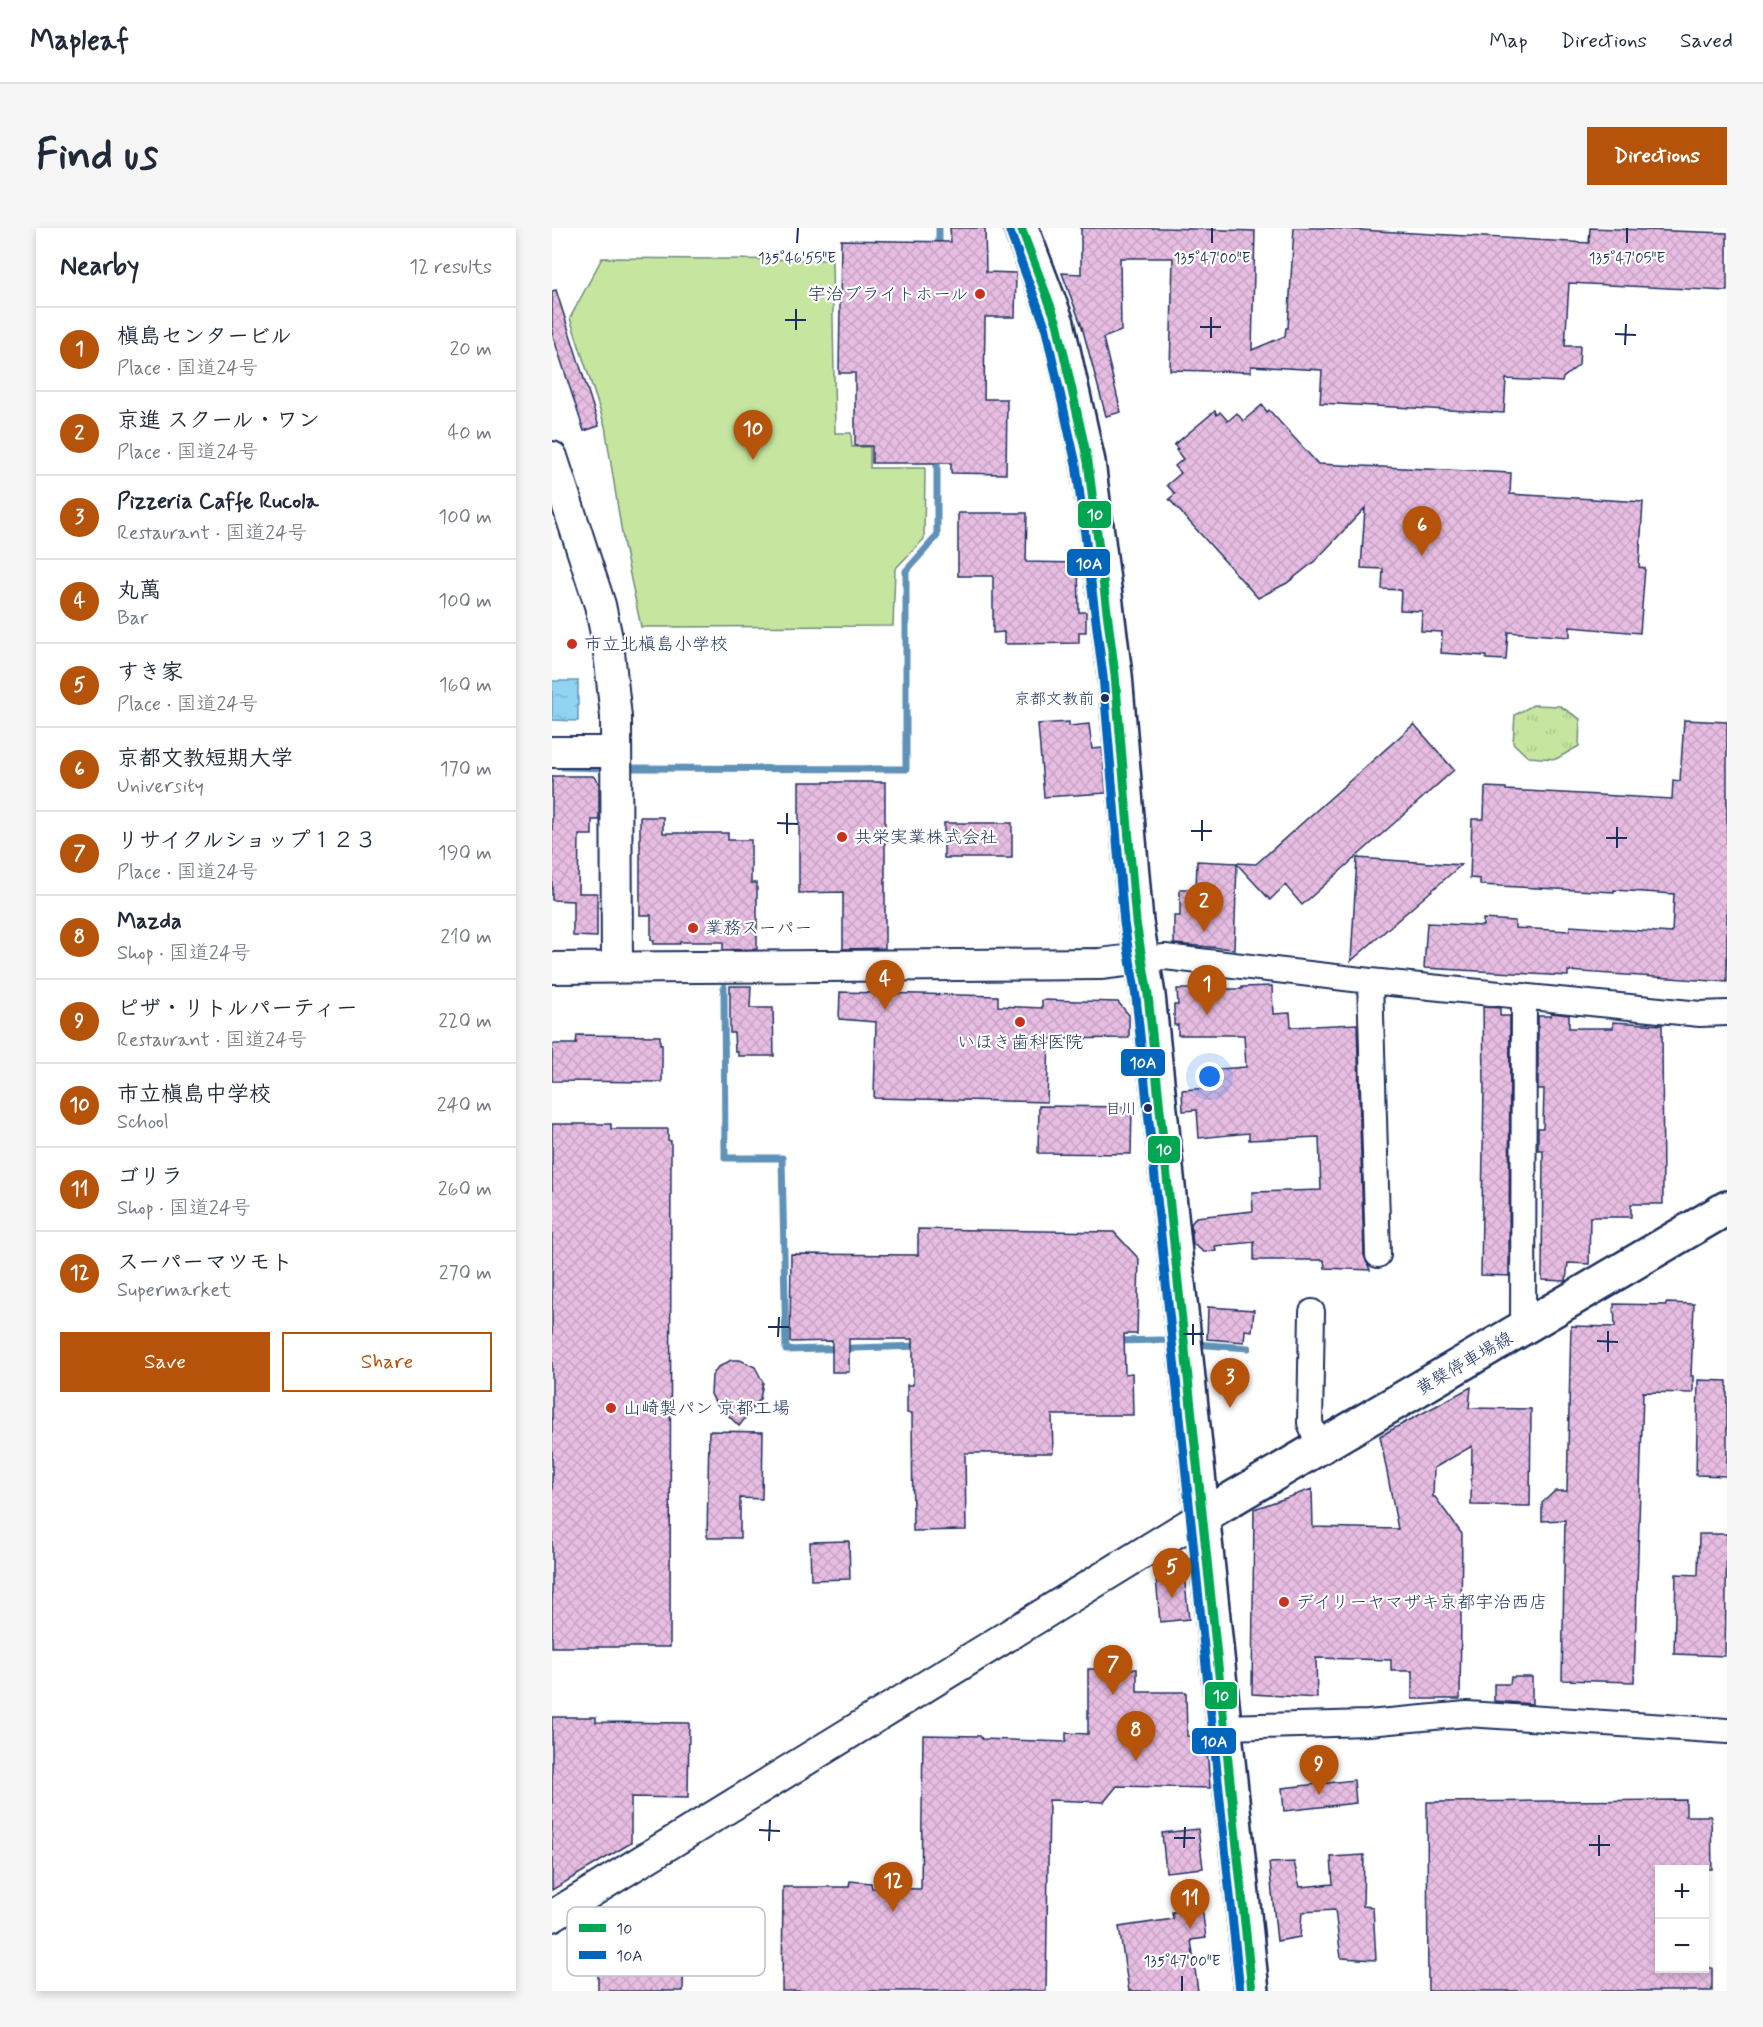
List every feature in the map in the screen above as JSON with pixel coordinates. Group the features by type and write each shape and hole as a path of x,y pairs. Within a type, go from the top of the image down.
{"main road":[{"path":"1021,228 1057,323 1088,462 1115,675 1136,922 1149,1006 1252,1991"},
{"name":"黄檗停車場線","path":"1202,1517 1727,1208"}],"street":[{"path":"552,458 600,605 608,643 616,717 617,968"},
{"path":"552,752 616,762"},
{"path":"552,968 1100,964 1165,957 1370,981 1700,1014 1727,1013"},
{"path":"1370,981 1378,1255"},
{"path":"1523,1328 1524,996"},
{"path":"1312,1312 1310,1423 1319,1448"},
{"path":"552,1916 1202,1517"},
{"path":"1224,1727 1368,1723 1467,1714 1727,1731"}],"green space":[{"path":"602,258 832,260 835,433 851,433 852,447 870,447 870,468 925,468 924,539 895,569 893,626 641,627 624,546 605,426 570,318"},
{"path":"1533,705 1560,706 1580,719 1579,746 1556,759 1528,757 1513,743 1515,715"}],"water":[{"path":"552,681 578,681 578,721 552,720"}],"building":[{"path":"950,228 985,228 986,272 1016,273 1015,317 985,317 984,399 1007,399 1006,474 951,473 951,463 872,463 872,446 855,446 855,373 839,373 841,240 951,242"},
{"path":"1081,228 1255,231 1252,350 1285,336 1286,328 1288,328 1294,228 1589,243 1590,228 1727,233 1727,291 1569,283 1565,346 1580,346 1579,365 1563,378 1562,382 1506,379 1504,413 1320,403 1322,370 1251,366 1251,372 1170,370 1173,258 1120,258 1121,331 1103,338 1121,412 1106,416 1082,327 1062,273 1081,274"},
{"path":"556,290 599,426 584,431 552,333 552,291"},
{"path":"1262,405 1318,464 1511,473 1510,494 1643,502 1639,567 1645,568 1640,633 1570,627 1570,637 1508,632 1506,660 1486,659 1486,656 1441,653 1442,632 1421,631 1422,611 1400,610 1401,590 1382,589 1383,569 1361,568 1365,508 1315,561 1287,583 1258,598 1169,499 1175,494 1167,485 1181,473 1175,466 1183,459 1174,445 1215,411 1217,415 1220,412 1228,421 1237,413 1243,421"},
{"path":"958,513 1027,513 1026,562 1078,563 1079,612 1086,612 1086,632 1079,632 1079,643 1004,644 1004,632 993,633 993,576 958,576"},
{"path":"1684,720 1727,722 1727,982 1568,971 1568,976 1424,968 1427,923 1483,926 1483,919 1515,921 1515,928 1569,931 1570,926 1672,933 1674,894 1480,885 1480,879 1470,878 1472,819 1483,819 1484,817 1485,787 1672,799 1673,780 1680,781"},
{"path":"1069,722 1069,726 1089,724 1092,749 1102,748 1106,793 1044,797 1038,724"},
{"path":"1414,724 1454,770 1302,905 1285,885 1270,900 1237,864 1234,949 1174,944 1174,916 1180,916 1180,889 1196,889 1197,861 1256,864"},
{"path":"552,776 593,776 599,783 599,820 592,820 592,835 579,835 578,893 597,893 597,937 573,936 573,901 552,900"},
{"name":"共栄実業株式会社","path":"799,782 885,782 885,948 843,949 843,892 799,893"},
{"path":"640,817 663,817 663,833 728,833 728,840 751,840 751,883 757,883 757,949 723,950 723,942 653,944 651,915 640,915"},
{"path":"944,823 1012,823 1012,858 944,858"},
{"path":"1357,858 1461,865 1351,961"},
{"path":"730,986 751,986 750,1008 773,1008 774,1056 738,1056 738,1052 735,1052 734,1033 730,1033"},
{"path":"1272,986 1273,1014 1290,1013 1291,1027 1357,1024 1364,1255 1370,1270 1325,1268 1324,1260 1254,1260 1254,1242 1215,1246 1216,1251 1204,1252 1193,1244 1191,1224 1196,1217 1253,1211 1252,1192 1321,1190 1319,1137 1249,1140 1249,1133 1199,1138 1197,1110 1183,1111 1182,1090 1209,1088 1207,1070 1246,1067 1244,1035 1178,1035 1178,1025 1174,1025 1174,1005 1178,1005 1177,989 1242,989 1242,987"},
{"path":"840,992 998,996 998,1006 1042,1008 1042,1000 1118,1002 1129,1015 1129,1038 1049,1039 1047,1102 874,1098 876,1022 839,1019"},
{"path":"1483,1007 1500,1008 1500,1016 1510,1016 1509,1276 1481,1275"},
{"path":"1551,1013 1569,1015 1569,1028 1613,1028 1613,1022 1662,1025 1663,1204 1631,1204 1631,1217 1590,1217 1589,1264 1568,1263 1566,1281 1542,1280 1543,1150 1538,1150 1538,1128 1543,1128 1544,1089 1538,1089 1538,1016 1551,1016"},
{"path":"577,1035 660,1036 662,1082 552,1081 552,1044 576,1044"},
{"path":"1039,1106 1132,1107 1131,1154 1038,1153"},
{"name":"山崎製パン 京都工場","path":"552,1124 611,1124 611,1129 668,1129 668,1140 671,1141 670,1647 552,1647"},
{"path":"918,1229 1114,1232 1139,1259 1137,1334 1124,1334 1125,1374 1132,1373 1133,1415 1052,1415 1053,1453 965,1453 966,1530 913,1531 912,1413 907,1413 907,1385 913,1385 913,1339 849,1339 849,1372 832,1372 832,1341 790,1342 791,1254 918,1255"},
{"path":"1666,1303 1694,1304 1691,1376 1693,1376 1693,1393 1643,1392 1634,1682 1562,1680 1565,1520 1542,1521 1542,1503 1555,1491 1567,1491 1571,1326 1615,1327 1614,1304 1666,1305"},
{"path":"1208,1307 1254,1310 1252,1331 1245,1330 1244,1342 1207,1339"},
{"path":"731,1360 740,1360 755,1367 763,1382 760,1399 739,1426 715,1402 711,1394 712,1376 717,1368"},
{"path":"1698,1380 1727,1381 1727,1476 1696,1475"},
{"path":"1471,1387 1469,1408 1531,1409 1530,1506 1471,1505 1472,1446 1434,1468 1433,1497 1462,1534 1460,1699 1412,1699 1412,1671 1391,1671 1391,1660 1316,1658 1317,1698 1252,1694 1254,1509 1312,1489 1313,1527 1398,1529 1380,1436"},
{"path":"709,1431 763,1432 762,1499 740,1498 740,1538 707,1538"},
{"path":"1699,1534 1727,1534 1725,1656 1674,1654 1676,1574 1698,1575"},
{"path":"849,1541 850,1579 811,1580 810,1542"},
{"path":"1184,1575 1189,1619 1160,1622 1156,1578"},
{"path":"1088,1669 1137,1669 1137,1692 1186,1692 1187,1736 1206,1737 1210,1788 1117,1786 1104,1802 1049,1800 1046,1991 782,1991 783,1887 849,1887 850,1881 871,1883 872,1888 921,1889 923,1735 1066,1742 1066,1733 1088,1734"},
{"path":"1511,1677 1532,1677 1532,1704 1494,1701 1494,1684 1510,1684"},
{"path":"552,1717 596,1717 596,1722 689,1723 688,1798 631,1797 631,1843 552,1890"},
{"path":"1354,1780 1356,1803 1284,1811 1282,1788"},
{"path":"1686,1800 1686,1816 1711,1816 1712,1869 1709,1869 1709,1865 1655,1865 1655,1973 1709,1973 1709,1968 1712,1968 1712,1991 1428,1991 1427,1802"},
{"path":"1198,1829 1203,1868 1166,1872 1162,1833"},
{"path":"1364,1855 1363,1906 1373,1907 1376,1960 1341,1958 1335,1910 1302,1912 1300,1937 1277,1941 1269,1863 1294,1862 1300,1887 1333,1884 1331,1857"},
{"path":"1202,1908 1206,1938 1191,1940 1198,1991 1129,1991 1119,1927 1173,1919 1172,1912"},
{"path":"598,1976 683,1976 683,1991 598,1991"}],"waterway":[{"path":"939,228 939,250"},
{"path":"623,768 906,769 906,571 937,536 937,456"},
{"path":"563,767 609,768"},
{"path":"724,987 725,1158 782,1158 786,1350 922,1346"},
{"path":"1116,1341 1177,1342"},
{"path":"1194,1344 1248,1348"}],"transit line":[{"name":"10","path":"1021,228 1057,323 1088,462 1115,675 1136,922 1148,995 1252,1991"},
{"name":"10A","path":"1010,232 1045,326 1076,464 1103,676 1124,923 1136,997 1240,1991"}],"place":[{"name":"宇治ブライトホール","path":"980,294"},
{"name":"市立槇島中学校","path":"753,460"},
{"name":"京都文教短期大学","path":"1422,556"},
{"name":"市立北槇島小学校","path":"572,644"},
{"name":"京都文教前","path":"1105,698"},
{"name":"共栄実業株式会社","path":"842,837"},
{"name":"業務スーパー","path":"693,928"},
{"name":"京進 スクール・ワン","path":"1204,932"},
{"name":"丸萬","path":"885,1010"},
{"name":"槇島センタービル","path":"1207,1015"},
{"name":"いほき歯科医院","path":"1020,1022"},
{"name":"目川","path":"1148,1108"},
{"name":"山崎製パン 京都工場","path":"611,1408"},
{"name":"Pizzeria Caffe Rucola","path":"1230,1408"},
{"name":"すき家","path":"1172,1598"},
{"name":"デイリーヤマザキ京都宇治西店","path":"1284,1602"},
{"name":"リサイクルショップ１２３","path":"1113,1695"},
{"name":"Mazda","path":"1136,1761"},
{"name":"ピザ・リトルパーティー","path":"1319,1795"},
{"name":"スーパーマツモト","path":"893,1912"},
{"name":"ゴリラ","path":"1190,1929"}]}
